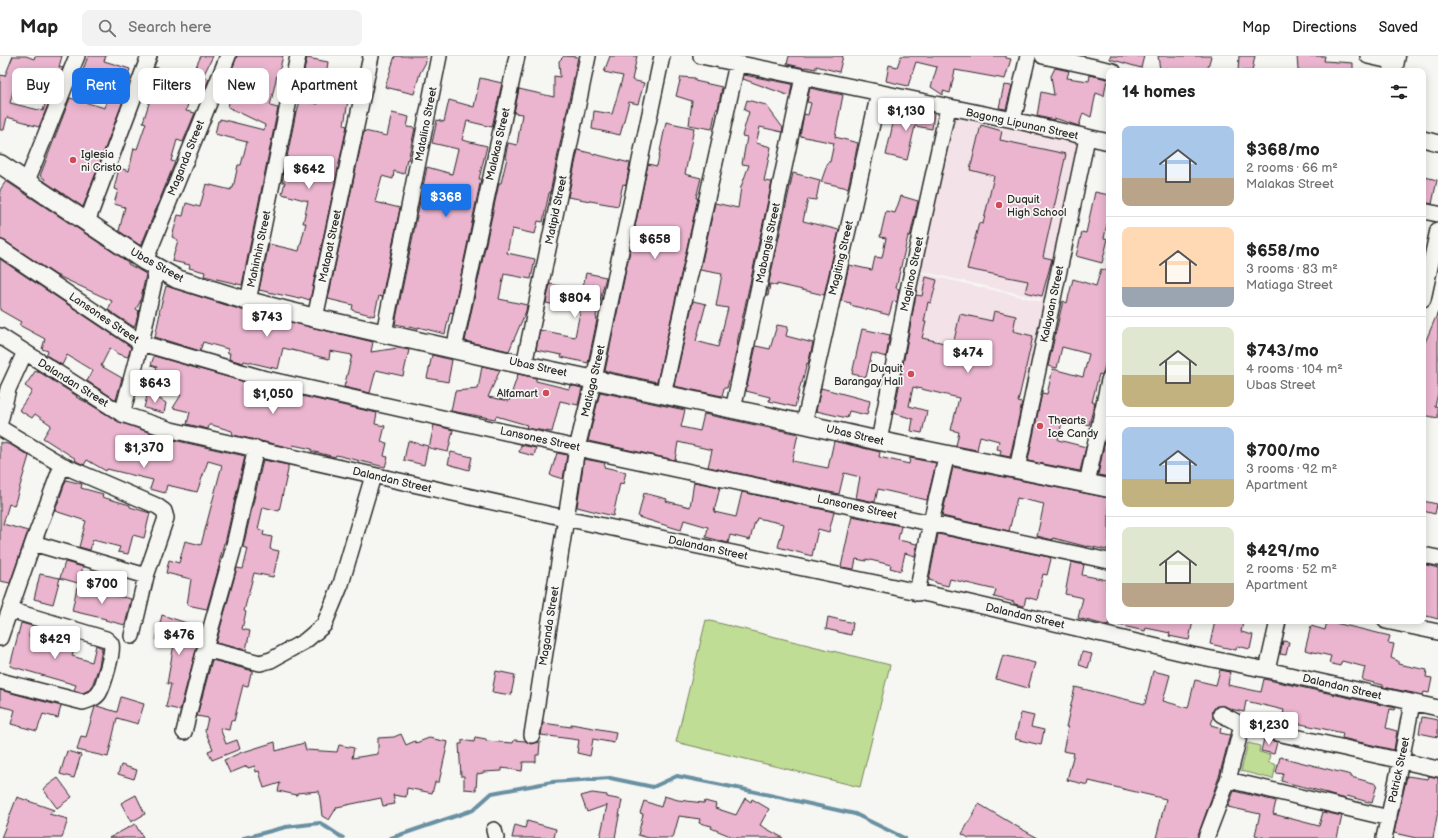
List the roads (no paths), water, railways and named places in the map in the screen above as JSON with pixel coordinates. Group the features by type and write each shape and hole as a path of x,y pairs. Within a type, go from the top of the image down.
{"street":[{"path":"28,181 77,56"},
{"path":"87,222 149,56"},
{"name":"Maganda Street","path":"122,414 141,343 151,264 228,56"},
{"name":"Mahinhin Street","path":"248,301 298,56"},
{"name":"Matapat Street","path":"315,318 371,56"},
{"name":"Matalino Street","path":"384,333 440,56"},
{"name":"Malakas Street","path":"454,349 518,56"},
{"name":"Matipid Street","path":"524,365 588,56"},
{"name":"Matiaga Street","path":"565,518 577,448 594,379 662,56"},
{"name":"Bagong Lipunan Street","path":"701,56 948,108 1013,120 1106,141"},
{"path":"1013,120 1028,56"},
{"path":"1043,56 1106,70"},
{"path":"1368,56 1394,63"},
{"path":"663,394 737,64"},
{"name":"Mabangis Street","path":"733,410 804,77"},
{"name":"Magiting Street","path":"804,424 879,93"},
{"name":"Maginoo Street","path":"879,441 908,290 948,108"},
{"name":"Kalayaan Street","path":"1017,469 1087,138"},
{"path":"1426,140 1438,143"},
{"name":"Ubas Street","path":"0,164 28,181 151,264 177,279 248,301 315,318 524,365 879,441 1106,487"},
{"path":"1426,212 1438,214"},
{"path":"1426,285 1438,230"},
{"name":"Lansones Street","path":"0,248 141,343 262,378 577,448 1106,560"},
{"name":"Dalandan Street","path":"0,336 122,414 171,430 565,518 969,603 1192,655 1438,708"},
{"path":"0,422 4,388 25,352"},
{"path":"1087,483 1106,394"},
{"path":"0,428 62,465 157,506 164,511 166,518 146,576 132,636"},
{"path":"184,732 205,649 233,550 256,448"},
{"path":"917,593 931,522 947,454"},
{"path":"0,638 62,465"},
{"path":"205,649 260,663 271,660 305,641 324,625 341,584 372,476"},
{"name":"Maganda Street","path":"532,735 565,518"},
{"path":"33,543 146,576"},
{"path":"1426,556 1438,558"},
{"path":"0,681 83,702 94,698 99,693 106,672 111,648 111,644 106,639 10,610"},
{"path":"1267,670 1277,624"},
{"path":"1400,624 1438,632"},
{"name":"Patrick Street","path":"1384,838 1412,702"},
{"path":"1221,714 1242,724 1438,769"},
{"path":"1211,837 1228,780 1242,724"},
{"path":"1228,780 1389,818"}],"waterway":[{"path":"391,838 473,810 492,793 552,782 610,778 653,787 677,776 855,814 904,838"},
{"path":"244,838 286,827 320,823 343,838"}],"place":[{"name":"Iglesia ni Cristo","path":"73,160"},
{"name":"Duquit High School","path":"999,205"},
{"name":"Duquit Barangay Hall","path":"911,374"},
{"name":"Alfamart","path":"546,393"},
{"name":"Thearts Ice Candy","path":"1040,426"}]}
